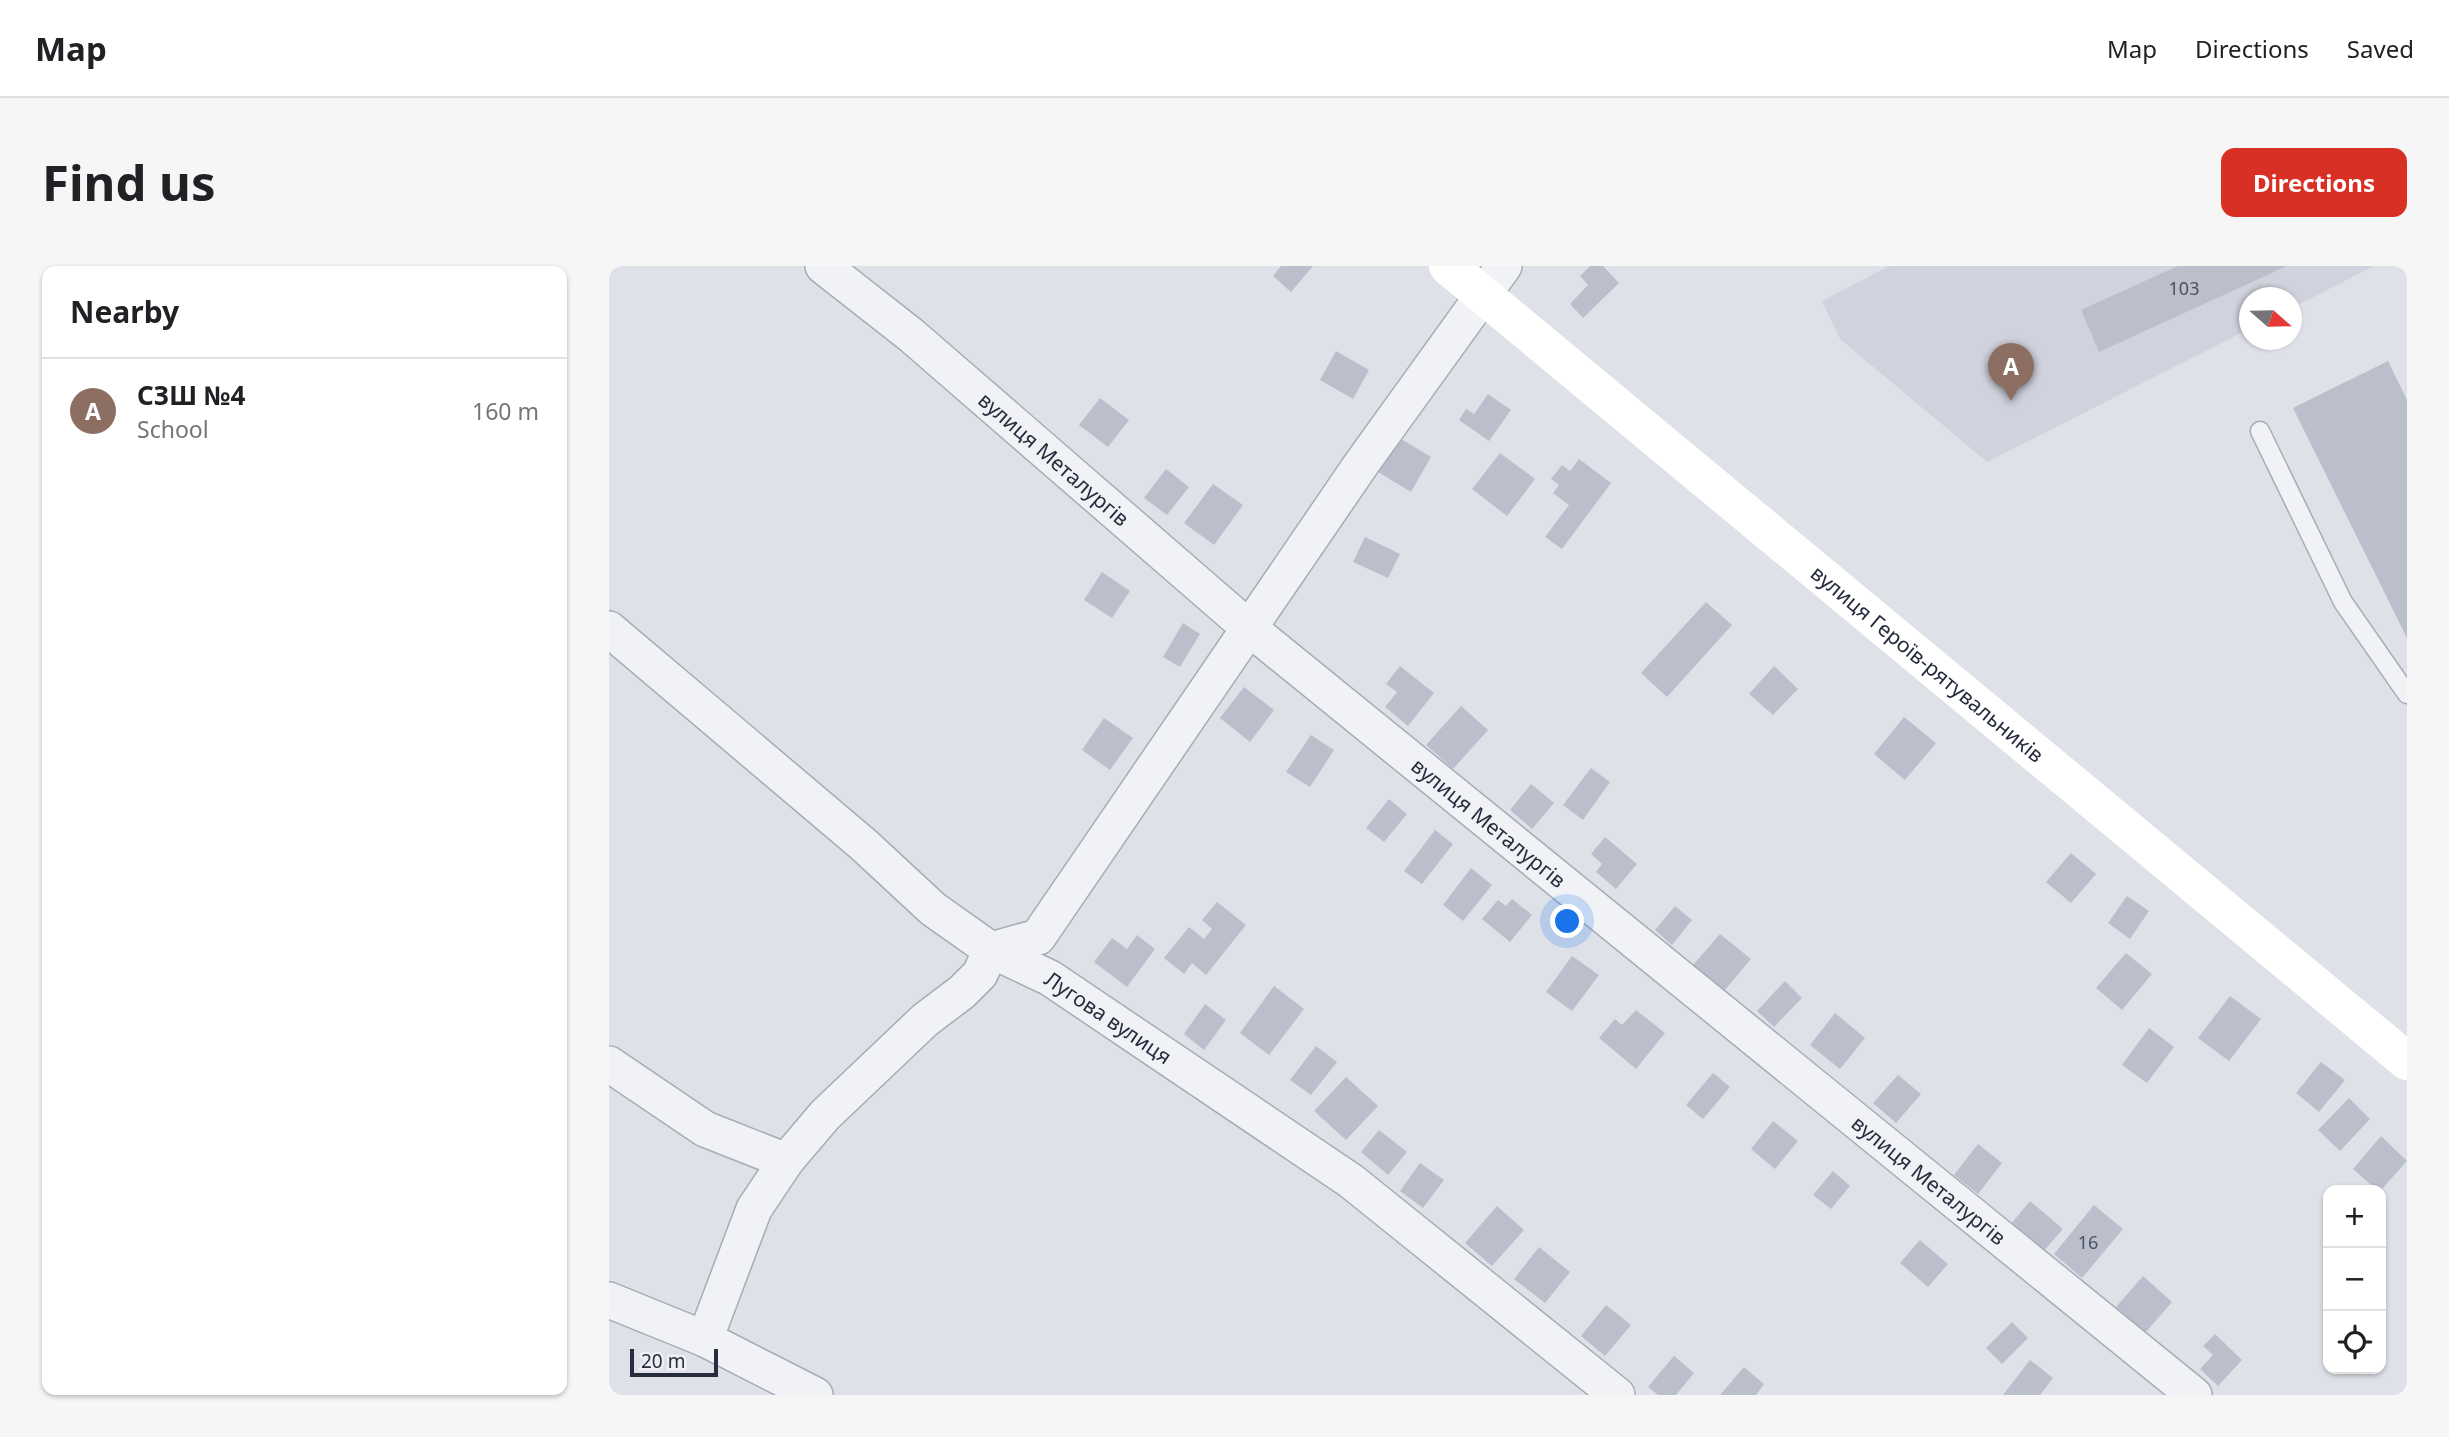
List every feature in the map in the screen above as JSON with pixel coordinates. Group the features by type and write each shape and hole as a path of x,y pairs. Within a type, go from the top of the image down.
{"street":[{"name":"вулиця Металургів","path":"823,266 911,335 1249,628 2194,1395"},
{"name":"вулиця Героїв-рятувальників","path":"1448,266 1493,280 2407,1061"},
{"path":"705,1339 754,1209 786,1161 825,1115 925,1020 963,992 980,974 991,950 1038,937 1249,628 1493,280"},
{"name":"Лугова вулиця","path":"609,629 864,845 933,909 991,950 1050,978 1351,1181 1617,1395"},
{"path":"609,1064 705,1129 786,1161"},
{"path":"609,1300 705,1339 815,1395"}],"lane":[{"path":"2260,431 2343,602 2407,694"}],"shaded area":[{"path":"1889,266 2374,266 2302,303 2302,287 2239,287 2239,334 1987,462 1840,339 1822,301"}],"building":[{"path":"1281,266 1313,266 1291,292 1273,276"},
{"path":"1590,266 1603,266 1619,283 1583,318 1570,304 1588,285 1580,276"},
{"path":"2178,266 2287,266 2099,352 2081,310"},
{"path":"1336,351 1369,370 1353,399 1320,380"},
{"path":"2388,361 2407,400 2407,638 2293,408"},
{"path":"1488,394 1511,410 1489,441 1459,420 1466,409 1474,414"},
{"path":"1100,398 1129,420 1108,447 1079,425"},
{"path":"1398,437 1431,457 1411,492 1378,472"},
{"path":"1500,453 1535,479 1507,516 1472,489"},
{"path":"1579,459 1611,483 1562,549 1545,537 1569,505 1553,493 1559,485 1551,479 1562,465 1570,471"},
{"path":"1166,469 1189,487 1167,515 1144,498"},
{"path":"1213,484 1243,505 1214,545 1184,523"},
{"path":"1365,537 1400,554 1388,578 1353,562"},
{"path":"1102,572 1130,591 1112,618 1084,600"},
{"path":"1706,602 1732,625 1667,697 1641,673"},
{"path":"1183,623 1200,634 1180,667 1163,657"},
{"path":"1400,666 1434,693 1408,726 1385,707 1397,692 1386,684"},
{"path":"1774,666 1798,689 1773,715 1749,694"},
{"path":"1244,687 1274,710 1250,742 1220,718"},
{"path":"1461,706 1488,730 1453,769 1426,745"},
{"path":"1904,717 1936,743 1905,780 1874,754"},
{"path":"1104,718 1133,738 1110,770 1082,750"},
{"path":"1311,735 1334,750 1310,787 1286,772"},
{"path":"1591,768 1610,782 1583,820 1563,805"},
{"path":"1531,784 1554,803 1532,829 1510,810"},
{"path":"1389,799 1407,814 1384,842 1366,828"},
{"path":"1435,830 1453,844 1422,884 1404,871"},
{"path":"1605,837 1637,864 1616,889 1596,872 1602,864 1591,854"},
{"path":"2071,853 2096,874 2071,903 2046,882"},
{"path":"1471,868 1492,885 1463,921 1443,905"},
{"path":"2127,896 2149,911 2130,939 2108,923"},
{"path":"1512,899 1532,915 1510,942 1482,919 1498,900 1506,906"},
{"path":"1217,902 1246,925 1206,975 1192,963 1184,974 1164,958 1189,927 1204,939 1212,929 1202,920"},
{"path":"1675,906 1692,920 1672,945 1655,930"},
{"path":"1720,934 1751,959 1724,991 1693,965"},
{"path":"1137,935 1155,949 1127,987 1094,962 1112,938 1127,949"},
{"path":"2126,953 2152,974 2122,1010 2096,988"},
{"path":"1572,956 1599,975 1572,1011 1546,992"},
{"path":"1785,981 1802,998 1774,1027 1757,1011"},
{"path":"1274,986 1304,1009 1269,1055 1240,1033"},
{"path":"2230,996 2261,1019 2229,1061 2198,1038"},
{"path":"1205,1004 1226,1020 1204,1050 1184,1034"},
{"path":"1636,1010 1665,1033 1636,1069 1599,1038 1615,1019 1622,1025"},
{"path":"1835,1013 1865,1038 1840,1069 1810,1045"},
{"path":"2149,1028 2174,1047 2147,1083 2122,1065"},
{"path":"1316,1046 1337,1062 1311,1095 1290,1080"},
{"path":"2321,1062 2345,1080 2319,1112 2296,1093"},
{"path":"1713,1073 1730,1087 1703,1119 1686,1105"},
{"path":"1898,1075 1921,1094 1896,1123 1873,1103"},
{"path":"1346,1077 1378,1106 1346,1140 1314,1111"},
{"path":"2349,1098 2370,1119 2340,1151 2318,1130"},
{"path":"1773,1121 1798,1141 1775,1169 1751,1149"},
{"path":"1379,1130 1407,1152 1388,1175 1361,1152"},
{"path":"2381,1136 2407,1161 2385,1185 2371,1185 2353,1169"},
{"path":"1978,1144 2002,1163 1978,1194 1954,1175"},
{"path":"1420,1163 1444,1180 1423,1208 1400,1191"},
{"path":"1833,1171 1850,1186 1831,1209 1813,1195"},
{"path":"2030,1201 2063,1229 2042,1253 2010,1225"},
{"path":"2094,1205 2123,1229 2082,1278 2054,1254"},
{"path":"1497,1206 1524,1230 1492,1266 1465,1243"},
{"path":"1920,1240 1948,1264 1928,1287 1900,1263"},
{"path":"1539,1247 1570,1272 1545,1303 1514,1279"},
{"path":"2143,1276 2172,1302 2145,1333 2116,1307"},
{"path":"1606,1305 1631,1325 1605,1356 1581,1336"},
{"path":"2012,1322 2028,1338 2002,1364 1986,1348"},
{"path":"2215,1334 2242,1360 2218,1386 2200,1369 2213,1355 2203,1346"},
{"path":"1674,1356 1694,1373 1676,1395 1658,1395 1648,1387"},
{"path":"2030,1360 2053,1378 2040,1395 2003,1395"},
{"path":"1744,1367 1764,1384 1756,1395 1720,1395"}],"place":[{"name":"СЗШ №4","path":"2011,401"}]}
